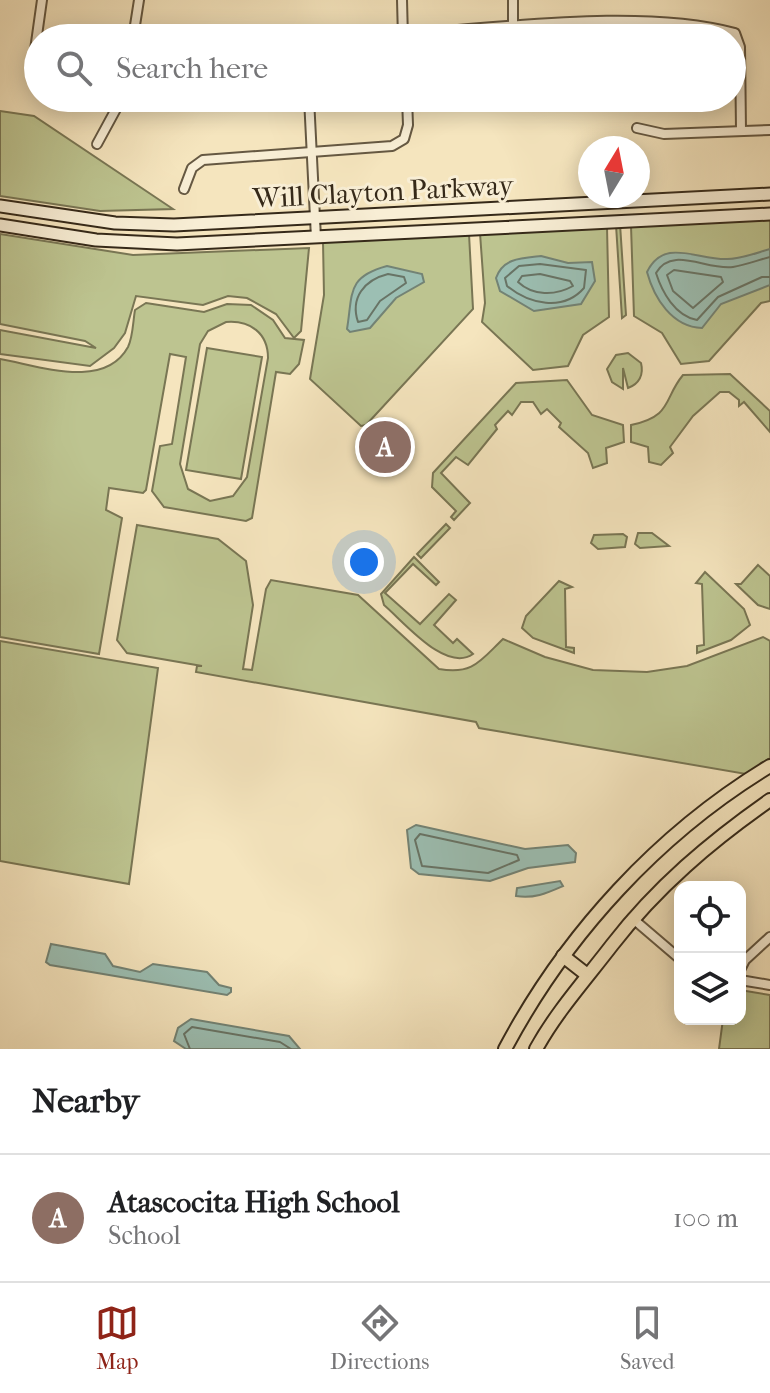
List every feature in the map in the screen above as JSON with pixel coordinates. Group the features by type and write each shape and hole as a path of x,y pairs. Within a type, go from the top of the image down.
{"main road":[{"name":"Will Clayton Parkway","path":"0,206 140,225 316,219 770,194"},
{"path":"471,211 473,228"},
{"name":"Will Clayton Parkway","path":"0,225 122,243 190,244 770,214"},
{"path":"505,1049 563,956 616,891 708,808 770,766"},
{"path":"536,1049 586,974 632,918 686,863 770,800"},
{"path":"666,843 686,863"},
{"path":"563,956 586,974"}],"street":[{"path":"39,24 42,0"},
{"path":"135,24 139,0"},
{"path":"402,0 403,24"},
{"path":"513,0 513,24"},
{"path":"577,24 625,21 701,24"},
{"path":"97,144 114,112"},
{"path":"310,112 316,238"},
{"path":"184,189 192,168 203,160 392,146 404,139 408,112"},
{"path":"741,112 741,130"},
{"path":"637,128 664,134 770,130"},
{"path":"632,918 674,954"},
{"path":"746,959 770,937"},
{"path":"746,981 770,985"}],"green space":[{"path":"0,111 34,116 173,209 100,211 0,196"},
{"path":"770,218 770,301 761,303 709,361 681,364 662,333 634,316 631,226"},
{"path":"620,224 626,315 622,318 616,225"},
{"path":"607,227 609,317 583,335 568,366 533,370 482,322 485,303 480,233"},
{"path":"0,234 133,255 309,248 301,331 294,338 276,314 247,298 228,296 203,305 136,296 125,333 114,348 90,366 0,354 0,330 96,348 85,341 0,324"},
{"path":"469,234 473,309 366,425 361,426 310,379 324,295 323,242"},
{"path":"146,303 204,312 227,304 251,305 273,320 285,338 304,340 299,364 290,374 276,372 252,518 246,521 164,507 152,491 160,446 172,444 186,357 170,354 146,490 143,493 109,488 106,510 122,518 99,654 0,637 0,359 69,372 103,368 117,360 128,347 135,310","holes":["226,322 250,326 261,335 268,358 247,477 233,496 210,501 188,489 180,464 200,344 208,331"]},
{"path":"207,348 262,357 241,479 186,470"},
{"path":"628,353 641,363 642,371 638,381 628,388 623,368 623,389 612,382 607,369 616,355"},
{"path":"730,374 770,411 770,432 744,402 739,406 739,400 729,392 720,392 693,416 670,447 673,453 661,465 649,462 648,447 631,442 631,425 661,412 683,375"},
{"path":"567,380 592,415 623,425 624,442 606,448 607,463 593,468 588,453 559,427 561,423 547,409 541,414 533,402 521,402 512,415 508,411 495,425 497,429 468,465 456,457 441,473 470,503 454,520 451,517 456,511 432,487 433,473 516,383"},
{"path":"446,524 450,528 421,558 417,554"},
{"path":"137,525 218,539 246,561 253,605 243,669 252,670 266,589 271,580 358,595 439,669 468,668 482,660 503,639 545,657 593,670 647,672 687,666 763,637 770,641 770,758 746,774 479,728 476,722 196,672 197,666 202,666 127,653 117,640"},
{"path":"638,533 652,533 669,546 640,548 635,544"},
{"path":"623,534 627,537 625,547 598,549 591,543 594,535"},
{"path":"414,557 439,582 436,585 413,564 385,593 420,624 449,594 456,600 434,625 453,643 457,639 473,654 462,658 439,652 384,605 381,594"},
{"path":"758,565 770,576 770,609 758,605 736,584 741,584"},
{"path":"705,572 744,609 750,625 731,640 697,653 697,646 704,645 702,584 696,583"},
{"path":"559,581 572,587 565,589 566,647 574,648 574,653 533,638 522,628 526,616"},
{"path":"0,641 158,668 129,884 0,861"},
{"path":"746,991 770,995 770,1049 719,1049 722,1025 746,1025"}],"water":[{"path":"770,249 770,285 721,304 702,328 673,317 654,292 647,272 654,261 672,253 727,259"},
{"path":"541,256 568,263 592,262 595,281 581,304 534,311 500,291 496,278 503,266 514,260"},
{"path":"387,266 422,274 424,282 396,298 370,328 350,332 347,329 354,288 364,276"},
{"path":"416,825 525,849 568,845 576,853 575,862 528,868 490,881 419,874 411,868 407,830"},
{"path":"560,881 563,886 546,893 516,896 517,888"},
{"path":"51,944 105,954 113,966 140,972 153,964 207,972 219,985 231,988 231,992 227,995 50,965 46,962"},
{"path":"191,1019 289,1036 300,1049 186,1049 174,1041 178,1028"}],"place":[{"name":"Atascocita High School","path":"385,447"}]}
